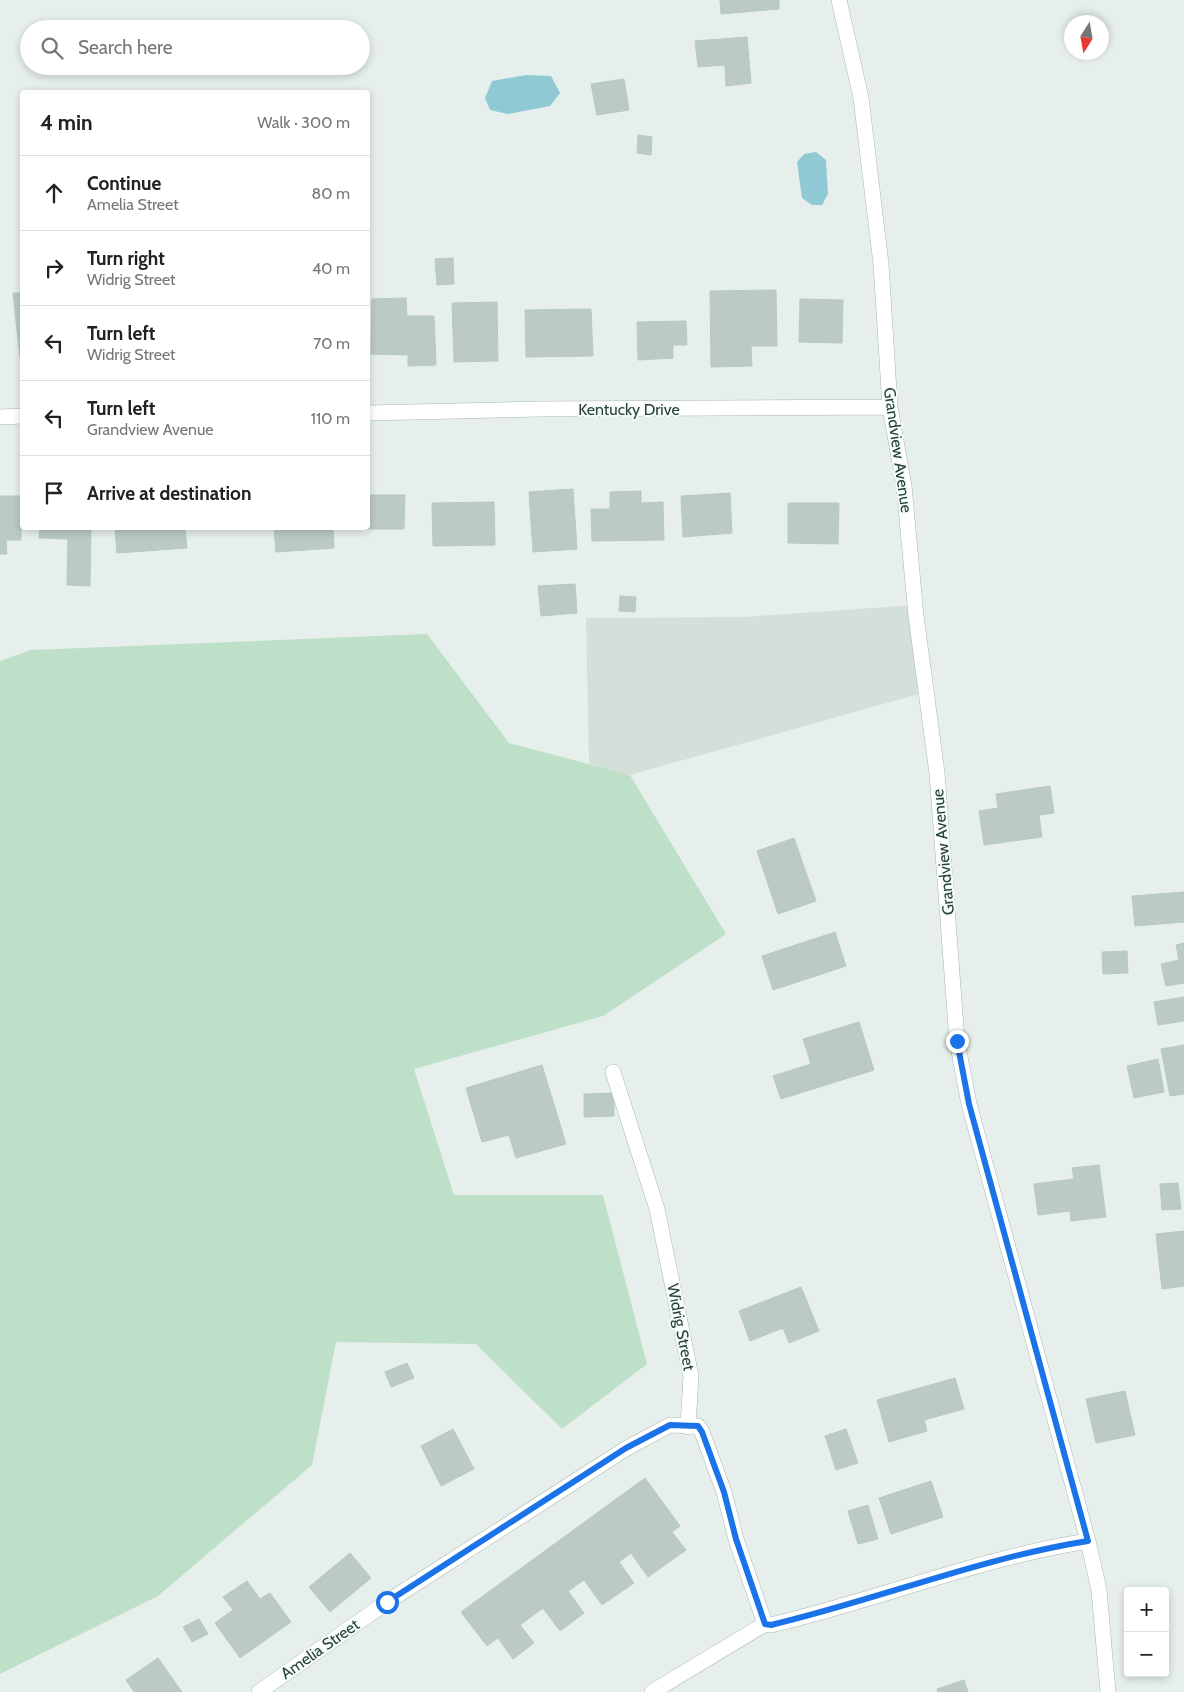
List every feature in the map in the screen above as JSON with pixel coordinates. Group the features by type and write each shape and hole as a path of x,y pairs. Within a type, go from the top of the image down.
{"street":[{"name":"Grandview Avenue","path":"839,0 862,98 881,264 890,407 904,486 916,616 937,773 957,1041 969,1104 1088,1541 1099,1590 1108,1692"},
{"name":"Kentucky Drive","path":"370,413 550,409 890,407"},
{"path":"0,417 20,416"},
{"name":"Widrig Street","path":"613,1072 657,1209 691,1376 688,1427"},
{"name":"Amelia Street","path":"259,1692 387,1602 626,1448 670,1425 688,1427"},
{"path":"688,1427 698,1426 702,1432 724,1492 736,1539 765,1624"},
{"path":"652,1692 765,1624 771,1625 816,1615 983,1564 1050,1547 1088,1541"}],"shaded area":[{"path":"915,605 926,692 630,775 589,764 586,618 744,617"}],"green space":[{"path":"427,634 509,743 630,775 726,934 603,1016 414,1069 454,1195 603,1195 647,1364 562,1429 476,1344 336,1342 312,1465 158,1596 0,1674 0,661 31,650"}],"water":[{"path":"526,75 551,76 560,93 550,106 508,114 490,110 485,98 492,81"},
{"path":"816,152 826,160 828,194 822,205 812,205 802,198 797,162 804,154"}],"building":[{"path":"720,0 779,0 779,9 721,14"},
{"path":"747,37 751,83 726,86 725,65 698,67 695,41"},
{"path":"624,79 629,110 597,115 591,84"},
{"path":"638,135 652,137 651,155 637,153"},
{"path":"453,258 454,284 437,285 435,259"},
{"path":"776,290 777,346 751,346 752,366 711,367 710,291"},
{"path":"13,293 20,293 20,357"},
{"path":"406,298 407,316 434,316 436,365 408,366 408,355 371,354 372,299"},
{"path":"800,299 843,300 842,343 799,342"},
{"path":"497,302 498,361 454,362 452,303"},
{"path":"591,309 593,356 526,357 525,310"},
{"path":"686,321 687,345 673,345 673,358 638,360 637,322"},
{"path":"573,489 577,549 533,552 529,492"},
{"path":"641,491 641,503 663,502 664,540 592,541 591,509 610,509 610,492"},
{"path":"730,493 732,533 683,537 681,496"},
{"path":"370,495 405,495 404,529 370,529"},
{"path":"0,496 20,496 21,540 6,540 7,554 0,554"},
{"path":"494,502 495,545 433,546 432,503"},
{"path":"788,503 839,503 838,544 788,543"},
{"path":"40,530 91,530 90,586 67,585 68,539 39,538"},
{"path":"115,530 185,530 187,548 117,553"},
{"path":"274,530 333,530 334,548 276,552"},
{"path":"575,584 577,613 541,616 538,586"},
{"path":"620,596 636,597 635,612 619,611"},
{"path":"1050,786 1054,813 1039,815 1042,837 984,845 979,811 998,808 996,794"},
{"path":"794,838 816,901 778,914 757,851"},
{"path":"1184,892 1184,922 1135,926 1132,896"},
{"path":"835,932 846,966 773,990 762,956"},
{"path":"1184,943 1184,983 1166,986 1161,964 1179,960 1176,945"},
{"path":"1127,951 1128,973 1103,974 1102,952"},
{"path":"1184,997 1184,1021 1158,1025 1154,1002"},
{"path":"859,1022 874,1070 781,1099 773,1076 811,1064 803,1039"},
{"path":"1184,1045 1184,1094 1170,1096 1161,1049"},
{"path":"1158,1059 1164,1092 1134,1098 1127,1066"},
{"path":"542,1065 566,1144 516,1158 509,1135 482,1142 466,1088"},
{"path":"614,1093 614,1116 584,1117 584,1094"},
{"path":"1099,1165 1106,1217 1071,1221 1070,1211 1038,1215 1034,1184 1074,1179 1072,1168"},
{"path":"1178,1183 1181,1209 1162,1210 1160,1184"},
{"path":"1184,1231 1184,1286 1162,1289 1156,1234"},
{"path":"801,1287 819,1331 789,1343 783,1328 750,1341 739,1311"},
{"path":"407,1363 414,1378 391,1387 385,1372"},
{"path":"955,1378 964,1409 924,1420 927,1431 889,1442 877,1400"},
{"path":"1125,1391 1135,1435 1096,1443 1086,1399"},
{"path":"453,1429 474,1469 441,1486 421,1446"},
{"path":"846,1429 858,1463 836,1470 825,1436"},
{"path":"645,1478 680,1526 672,1532 686,1550 648,1577 631,1553 619,1562 634,1583 602,1605 584,1580 568,1591 584,1613 560,1631 543,1608 520,1625 534,1643 513,1659 498,1638 487,1646 461,1612"},
{"path":"931,1481 943,1517 891,1534 879,1498"},
{"path":"868,1505 878,1539 858,1544 848,1511"},
{"path":"350,1553 371,1578 330,1612 309,1587"},
{"path":"247,1581 260,1599 270,1593 291,1622 240,1658 215,1623 233,1610 223,1597"},
{"path":"199,1619 208,1634 192,1642 183,1627"},
{"path":"158,1658 182,1692 134,1692 126,1680"},
{"path":"964,1680 968,1692 938,1692 937,1689"}],"route":[{"path":"387,1602 626,1448 670,1425 698,1426 702,1432 724,1492 736,1539 765,1624 771,1625 816,1615 983,1564 1050,1547 1088,1541 969,1104 957,1041"}]}
